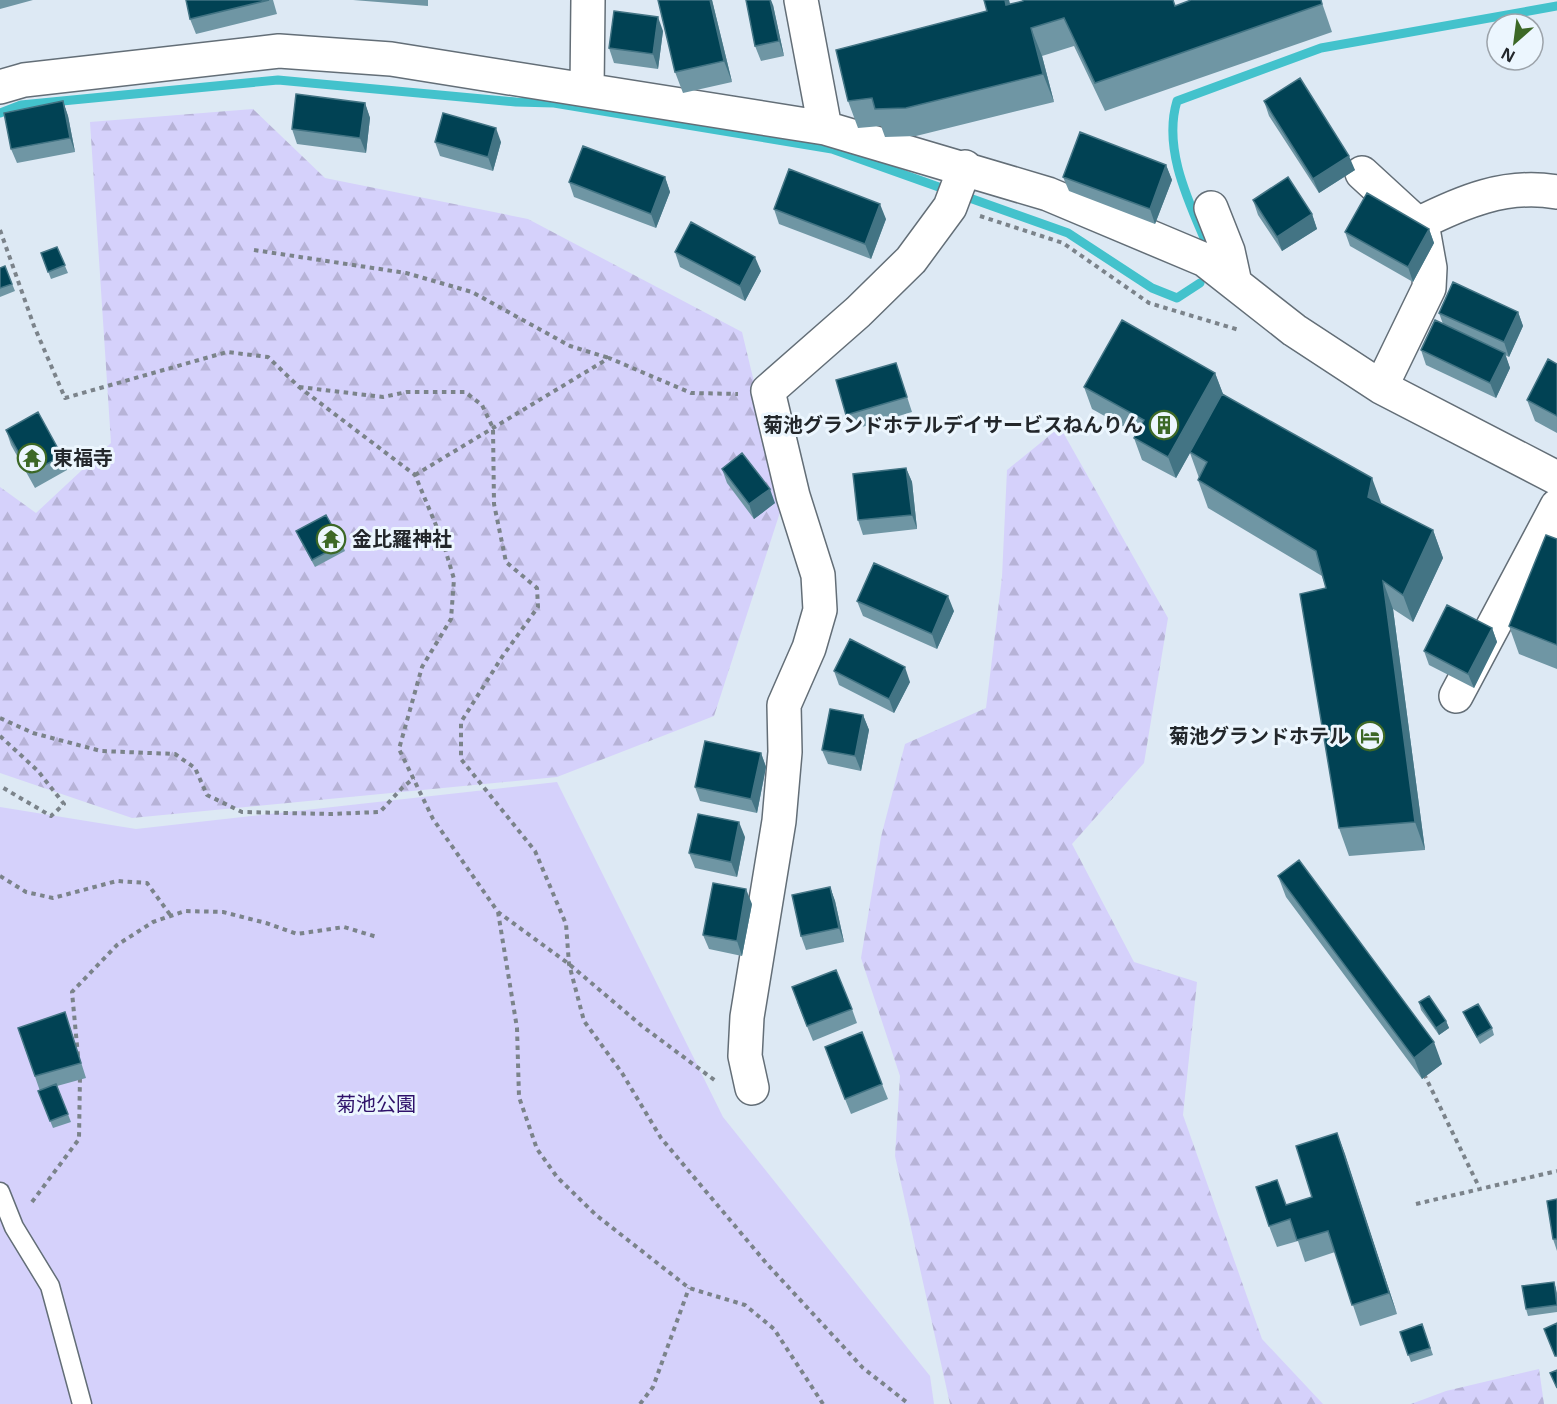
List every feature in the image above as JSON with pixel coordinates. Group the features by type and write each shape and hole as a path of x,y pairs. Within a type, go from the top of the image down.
{"street":[{"path":"587,90 588,0"},
{"path":"801,0 825,128"},
{"path":"0,87 24,80 279,51 391,59 825,128 965,167 1048,194 1205,260 1294,330 1381,387 1557,478"},
{"path":"752,1088 745,1056 747,1017 779,821 785,752 784,705 808,648 820,610 818,575 793,496 768,391 858,312 911,260 950,207 965,167"},
{"path":"1362,173 1423,230 1430,268 1429,288 1381,387"},
{"path":"1418,224 1451,208 1492,193 1538,189 1557,192"},
{"path":"1211,208 1228,250 1235,283"},
{"path":"1456,696 1557,506"}],"lane":[{"path":"0,1192 14,1227 50,1286 82,1404"}],"path":[{"path":"950,207 1064,243 1149,303 1221,323 1256,337 1294,330"},
{"path":"0,230 34,326 65,398 227,352 268,357 299,387 415,474 443,542 454,579 451,619 422,668 399,749 434,819 498,912 569,964 642,1026 730,1091 752,1088"},
{"path":"254,250 406,273 472,292 570,346 609,358 691,393 726,396 768,391"},
{"path":"415,474 609,358"},
{"path":"299,387 382,397 407,392 465,392 482,405 493,428 494,504 506,562 537,588 538,607 502,657 461,722 461,759 535,851 566,924 569,964 584,1021 622,1073 661,1138 767,1264 863,1368 909,1404"},
{"path":"0,718 33,733 102,751 175,754 195,768 207,795 242,812 330,814 380,812 414,778"},
{"path":"0,736 38,771 64,804 51,816 0,786"},
{"path":"0,876 26,892 53,898 117,881 147,883 171,916"},
{"path":"79,1057 72,992 117,945 153,921 185,911 223,912 297,934 344,927 377,937"},
{"path":"498,912 517,1028 519,1097 537,1149 557,1177 596,1215 689,1288 745,1305 774,1329 823,1404"},
{"path":"14,1227 79,1139 82,1090 80,1068"},
{"path":"1423,1072 1480,1189"},
{"path":"1416,1204 1557,1171"},
{"path":"640,1404 653,1387 689,1288"}],"green space":[{"path":"253,109 325,178 528,219 742,332 783,503 714,716 557,777 132,818 0,773 0,487 36,513 111,443 90,122"},
{"path":"1060,427 1168,618 1144,763 1072,844 1134,962 1197,982 1183,1115 1262,1339 1323,1404 950,1404 895,1156 900,1076 861,958 881,837 905,744 986,708 1002,577 1007,470"},
{"name":"菊池公園","path":"557,782 723,1117 930,1376 934,1404 0,1404 0,807 136,829"},
{"path":"1539,1369 1544,1404 1411,1404 1446,1391"}],"building":[{"path":"186,0 269,0 190,19"},
{"path":"658,0 710,0 724,61 675,72"},
{"path":"746,0 770,0 779,41 755,46"},
{"path":"984,0 1005,0 1006,5 1023,0 1173,0 1175,6 1191,0 1321,0 1322,4 1095,83 1064,18 1031,28 1043,74 906,108 875,109 872,98 848,101 836,50 987,11"},
{"path":"614,11 658,17 653,54 609,48"},
{"path":"1300,78 1349,156 1313,179 1264,101"},
{"path":"296,94 365,103 360,138 292,129"},
{"path":"63,101 70,138 11,149 4,113"},
{"path":"443,113 496,128 488,157 435,142"},
{"path":"1080,132 1166,165 1150,209 1063,177"},
{"path":"583,146 665,177 651,214 569,182"},
{"path":"789,169 880,204 865,244 774,209"},
{"path":"1288,177 1312,214 1277,237 1253,200"},
{"path":"1367,193 1429,229 1408,267 1345,232"},
{"path":"691,222 755,257 740,286 675,252"},
{"path":"57,247 65,265 48,272 41,253"},
{"path":"5,266 12,284 0,288 0,268"},
{"path":"1453,282 1518,312 1504,342 1439,313"},
{"name":"菊池グランドホテルデイサービスねんりん","path":"1122,320 1215,373 1168,457 1134,438 1144,420 1084,387"},
{"path":"1435,320 1505,353 1490,383 1421,350"},
{"path":"1548,359 1557,364 1557,416 1527,400"},
{"path":"896,363 907,397 846,415 836,380"},
{"name":"菊池グランドホテル","path":"1222,394 1372,478 1368,497 1433,530 1403,595 1383,581 1415,822 1339,828 1300,594 1326,588 1316,551 1198,480 1207,462 1190,452"},
{"path":"38,412 62,456 30,473 6,430"},
{"path":"742,453 770,489 749,504 722,469"},
{"path":"906,468 912,515 858,520 853,474"},
{"path":"326,515 342,544 312,560 296,531"},
{"path":"1546,535 1557,539 1557,645 1509,626"},
{"path":"874,563 948,596 932,634 857,601"},
{"path":"1447,605 1492,628 1468,674 1424,651"},
{"path":"850,639 905,667 889,699 834,671"},
{"path":"830,709 863,715 855,756 822,750"},
{"path":"705,741 761,753 751,799 695,787"},
{"path":"698,814 739,822 731,862 689,853"},
{"path":"1299,860 1434,1042 1414,1058 1278,876"},
{"path":"713,883 746,889 737,941 703,935"},
{"path":"830,887 839,928 801,936 792,895"},
{"path":"836,970 852,1009 807,1026 792,987"},
{"path":"1429,996 1446,1021 1436,1028 1419,1002"},
{"path":"1478,1004 1492,1028 1477,1037 1463,1012"},
{"path":"65,1012 81,1063 35,1076 18,1028"},
{"path":"862,1032 882,1084 845,1099 825,1047"},
{"path":"56,1084 68,1114 50,1121 38,1091"},
{"path":"1337,1133 1389,1293 1352,1305 1328,1231 1297,1240 1290,1219 1269,1226 1256,1187 1277,1180 1286,1205 1312,1197 1296,1146"},
{"path":"1557,1199 1557,1239 1553,1239 1547,1201"},
{"path":"1554,1282 1557,1305 1526,1309 1522,1286"},
{"path":"1557,1323 1557,1356 1555,1356 1544,1329"},
{"path":"1422,1324 1430,1348 1408,1355 1400,1332"},
{"path":"1557,1370 1557,1388 1550,1373"}],"waterway":[{"path":"1205,240 1185,190 1175,154 1173,118 1177,101 1321,48 1557,6"},
{"path":"0,113 21,105 278,80 516,102 554,103 832,149 1068,233 1152,288 1177,298 1200,283"}],"place":[{"name":"菊池グランドホテルデイサービスねんりん","path":"1164,425"},
{"name":"東福寺","path":"32,458"},
{"name":"金比羅神社","path":"331,539"},
{"name":"菊池グランドホテル","path":"1370,736"}]}
